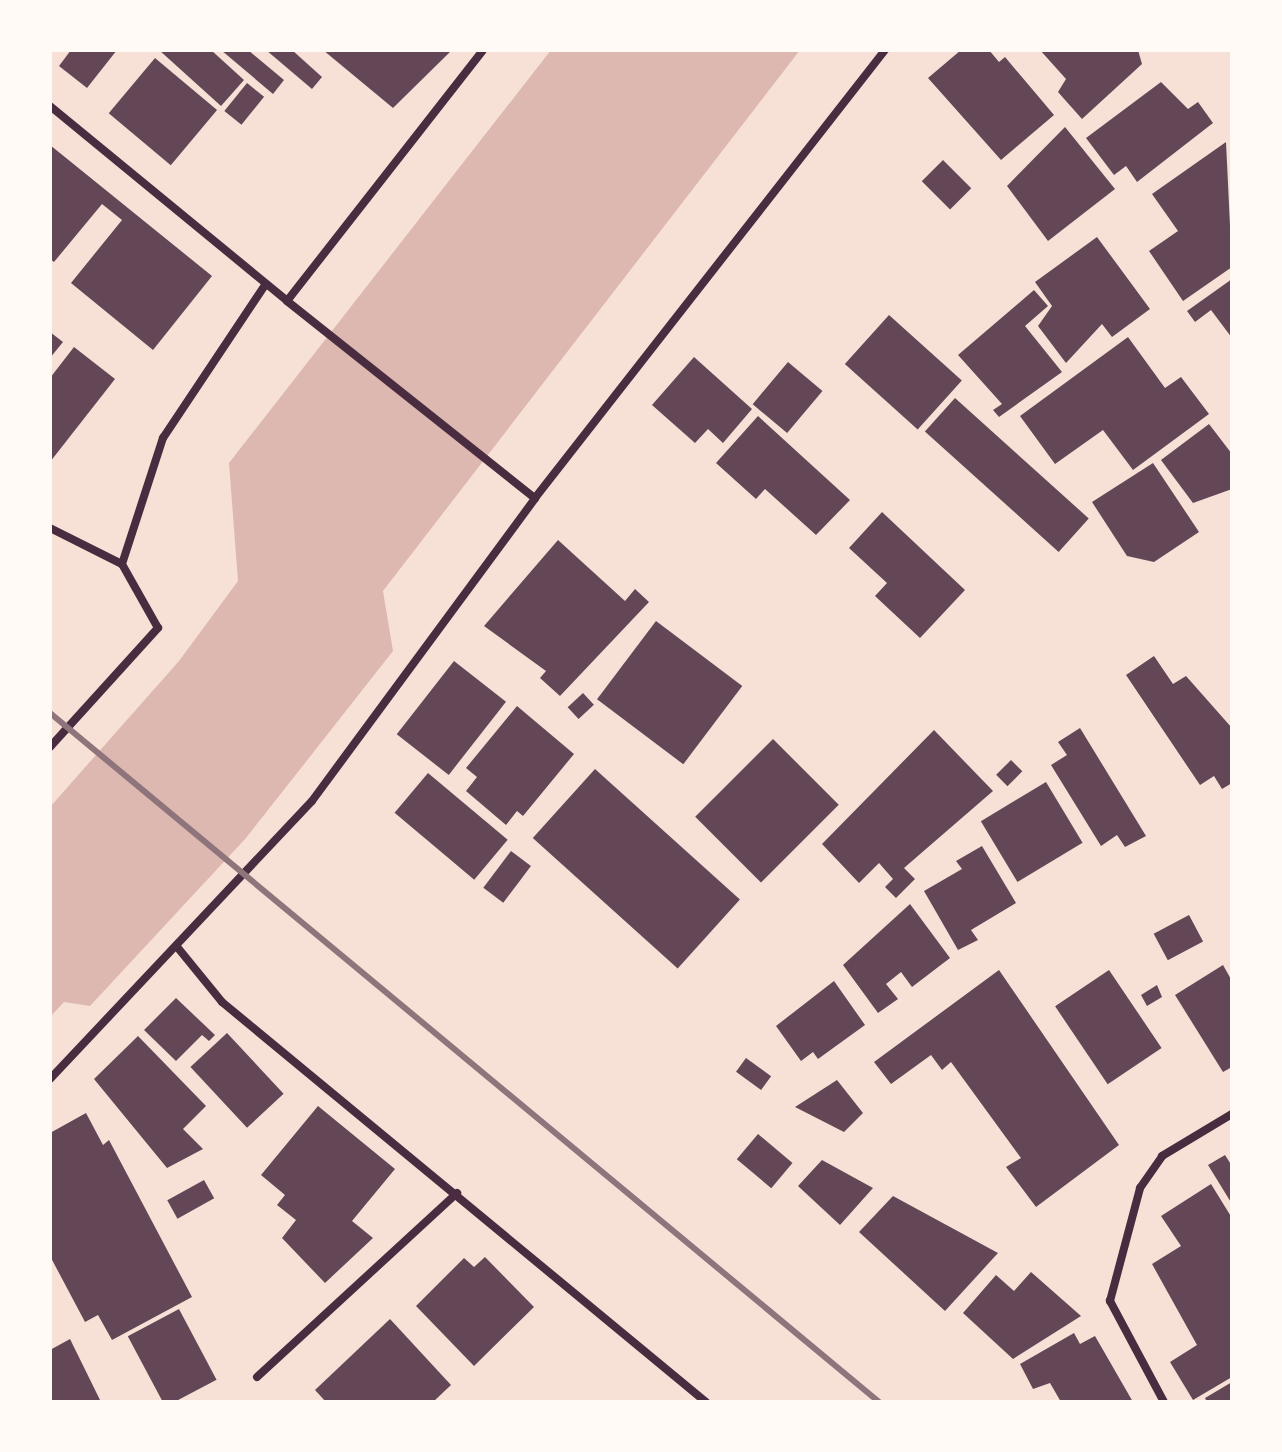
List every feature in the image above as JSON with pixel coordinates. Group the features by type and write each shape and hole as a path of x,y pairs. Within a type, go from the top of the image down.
{"street":[{"path":"287,301 483,50"},
{"path":"50,1079 178,948 312,801 535,498 885,50"},
{"path":"50,106 287,301 302,317 535,498"},
{"path":"122,564 163,438 265,285"},
{"path":"50,528 122,564 158,628 50,747"},
{"path":"178,948 222,1002 457,1193 706,1402"},
{"path":"1164,1402 1110,1301 1140,1188 1162,1156 1232,1114"},
{"path":"257,1377 457,1193"}],"shaded area":[{"path":"551,50 800,50 383,591 393,651 246,838 90,1006 64,1002 50,1017 50,807 179,661 238,581 229,463"}],"building":[{"path":"71,50 117,50 87,88 59,66"},
{"path":"159,50 211,50 244,80 221,106"},
{"path":"221,50 248,50 284,80 273,94"},
{"path":"266,50 292,50 322,77 312,89"},
{"path":"323,50 452,50 393,108"},
{"path":"961,50 989,50 999,62 1005,57 1054,115 1001,160 928,78"},
{"path":"1040,50 1138,50 1142,64 1082,119 1058,92 1066,79"},
{"path":"155,58 217,110 171,165 109,113"},
{"path":"1161,82 1188,109 1198,102 1213,123 1137,182 1126,166 1114,175 1086,138"},
{"path":"247,83 264,97 241,125 224,111"},
{"path":"1065,127 1115,189 1048,241 1007,186"},
{"path":"1226,142 1232,267 1183,301 1149,251 1178,231 1152,194"},
{"path":"50,145 212,276 153,350 71,283 122,220 102,204 54,262 50,259"},
{"path":"943,160 971,188 950,209 922,181"},
{"path":"1097,237 1150,309 1112,337 1102,324 1066,363 1038,326 1052,306 1035,282"},
{"path":"1232,279 1232,338 1211,310 1195,322 1187,311"},
{"path":"1034,290 1048,306 1025,326 1062,372 999,417 993,410 1002,404 958,355"},
{"path":"889,315 962,381 918,430 845,364"},
{"path":"50,332 63,342 50,358"},
{"path":"1128,337 1165,388 1181,377 1209,414 1133,470 1103,430 1055,464 1020,416"},
{"path":"74,347 115,379 50,462 50,378"},
{"path":"694,357 752,409 723,443 708,429 695,443 652,405"},
{"path":"788,362 822,391 787,433 753,404"},
{"path":"955,398 1089,518 1059,552 925,431"},
{"path":"758,416 850,500 816,535 765,489 756,499 716,463"},
{"path":"1209,424 1232,454 1232,489 1193,503 1161,460"},
{"path":"1153,463 1199,532 1154,562 1127,556 1092,502"},
{"path":"882,512 965,590 920,638 875,596 887,583 849,548"},
{"path":"558,540 625,601 635,589 649,602 560,696 540,678 546,671 484,626"},
{"path":"656,621 742,686 683,764 597,699"},
{"path":"1154,656 1173,684 1186,676 1232,728 1232,783 1222,789 1214,776 1200,785 1126,675"},
{"path":"454,661 506,702 449,775 397,734"},
{"path":"583,693 594,705 579,719 568,707"},
{"path":"517,706 574,754 523,816 517,811 506,825 466,791 477,777 466,768"},
{"path":"1080,728 1146,836 1125,847 1117,835 1101,846 1051,765 1067,755 1058,742"},
{"path":"934,730 993,791 904,868 915,879 896,898 885,887 893,879 879,863 859,883 822,844"},
{"path":"773,739 839,805 761,883 695,817"},
{"path":"1011,760 1022,771 1007,786 996,775"},
{"path":"595,769 740,899 678,969 533,838"},
{"path":"428,773 508,840 474,880 395,813"},
{"path":"1046,782 1083,843 1017,882 981,821"},
{"path":"982,846 1016,903 971,930 978,940 958,950 924,891 962,869 956,861"},
{"path":"511,851 531,866 503,903 483,888"},
{"path":"910,904 950,958 912,987 901,972 886,984 898,999 878,1013 843,965"},
{"path":"1189,915 1203,941 1168,960 1154,934"},
{"path":"1223,965 1232,981 1232,1067 1223,1072 1175,995"},
{"path":"999,970 1119,1145 1036,1207 1006,1167 1021,1158 951,1062 942,1070 931,1055 891,1084 874,1062"},
{"path":"1109,970 1162,1048 1108,1084 1055,1006"},
{"path":"834,981 865,1025 818,1059 813,1052 801,1061 776,1026"},
{"path":"1157,985 1162,997 1147,1006 1141,995"},
{"path":"176,998 215,1035 209,1041 202,1035 176,1061 144,1030"},
{"path":"227,1033 284,1094 247,1128 190,1067"},
{"path":"138,1036 206,1106 183,1129 203,1149 167,1168 94,1079"},
{"path":"746,1058 771,1076 761,1090 736,1072"},
{"path":"837,1080 863,1113 844,1132 795,1107"},
{"path":"318,1106 395,1169 352,1221 373,1238 325,1283 282,1238 296,1220 277,1205 285,1195 261,1175"},
{"path":"86,1113 103,1145 109,1140 192,1297 112,1340 98,1315 85,1322 50,1256 50,1133"},
{"path":"758,1134 792,1163 771,1188 737,1159"},
{"path":"1225,1155 1232,1166 1232,1204 1208,1165"},
{"path":"822,1160 873,1188 840,1225 798,1186"},
{"path":"204,1180 214,1198 177,1219 167,1200"},
{"path":"1211,1184 1232,1218 1232,1377 1193,1400 1170,1362 1197,1345 1152,1264 1181,1246 1161,1216"},
{"path":"893,1196 998,1253 945,1311 859,1232"},
{"path":"485,1257 534,1307 474,1366 416,1306 464,1258 474,1267"},
{"path":"1031,1272 1081,1316 1013,1359 963,1313 996,1275 1014,1291"},
{"path":"179,1309 217,1380 174,1402 163,1402 128,1336"},
{"path":"390,1319 451,1385 433,1402 326,1402 315,1390"},
{"path":"1074,1333 1080,1344 1095,1336 1133,1402 1061,1402 1050,1383 1033,1389 1020,1364"},
{"path":"70,1339 101,1402 50,1402 50,1350"},
{"path":"1232,1382 1232,1402 1207,1402 1205,1398"}],"railway":[{"path":"50,713 879,1402"}]}
